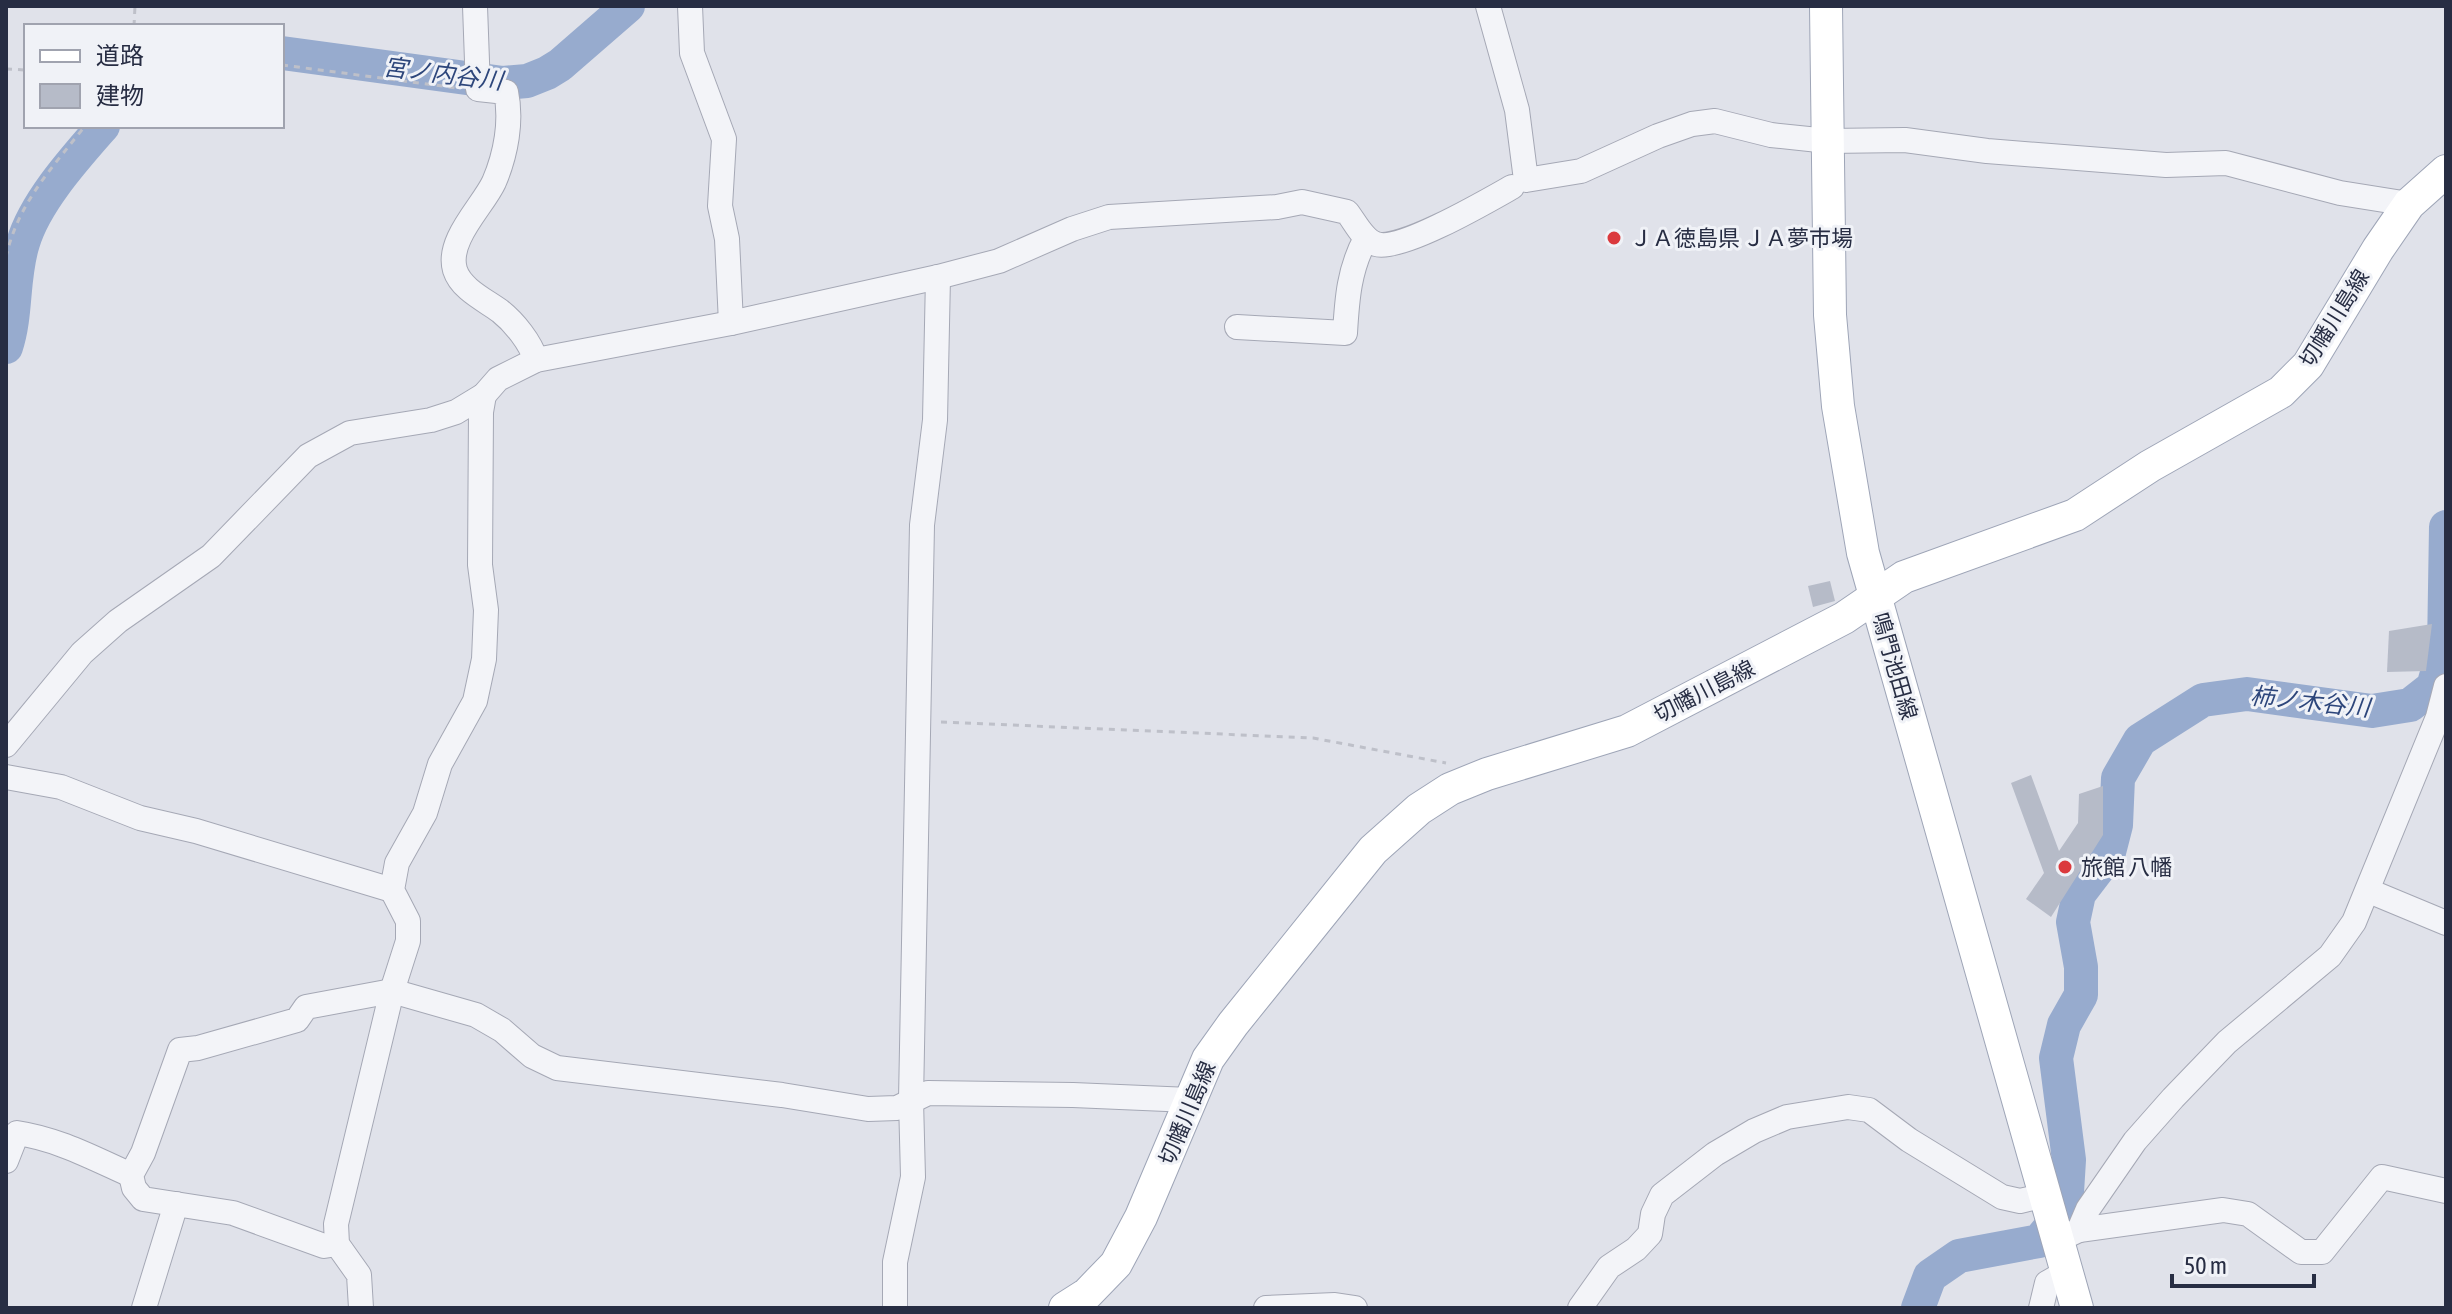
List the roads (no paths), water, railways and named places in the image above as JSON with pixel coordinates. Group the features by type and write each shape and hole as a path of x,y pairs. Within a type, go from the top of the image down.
{"main road":[{"name":"鳴門池田線","path":"1826,6 1830,315 1838,406 1863,553 2058,1222 2066,1272 2077,1308"},
{"name":"切幡川島線","path":"1083,1303 1116,1264 1141,1217 1208,1059 1282,960 1373,850 1419,809 1450,789 1487,774 1627,731 1844,618 1904,577 2075,515 2150,466 2281,392 2308,365 2409,204 2446,171"}],"street":[{"path":"475,6 477,80 506,92 509,109 503,160 492,186 467,221 456,249 455,269 466,287 503,313 531,347 536,360"},
{"path":"690,6 692,53 724,139 720,206 727,239 731,323"},
{"path":"1488,6 1517,110 1526,180 1581,171 1692,124 1715,121 1771,135 1828,141 1905,140 1987,151 2166,165 2226,163 2340,193 2409,204"},
{"path":"6,745 82,653 118,621 211,556 308,456 350,433 431,420 456,412 484,395 498,379 536,360 731,323 938,277 999,261 1072,229 1109,217 1277,207 1302,202 1347,212 1366,238 1377,245 1392,244 1464,215 1512,187"},
{"path":"1237,327 1345,333 1348,285 1356,255 1366,238"},
{"path":"895,1308 895,1262 913,1177 911,1100 922,525 935,420 938,277"},
{"path":"361,1308 359,1275 337,1244 336,1224 392,991 408,941 408,921 392,890 397,863 425,813 440,764 475,701 484,659 486,610 480,565 481,412 484,395"},
{"path":"2058,1222 2088,1209 2135,1141 2227,1042 2330,956 2354,922 2369,891 2438,717 2446,686"},
{"path":"6,777 61,787 140,818 196,831 392,890"},
{"path":"2369,891 2446,923"},
{"path":"337,1244 324,1246 233,1213 143,1199 134,1188 131,1175 143,1153 180,1050 198,1048 297,1020 306,1007 392,991 476,1015 502,1030 532,1056 557,1068 782,1095 868,1109 897,1108 928,1093 1190,1100"},
{"path":"1580,1308 1609,1267 1636,1249 1650,1234 1653,1214 1662,1195 1715,1154 1754,1131 1787,1117 1848,1107 1869,1110 1909,1140 2002,1197 2020,1201 2058,1222 2223,1210 2248,1214 2301,1252 2322,1252 2382,1177 2446,1191"},
{"path":"6,1161 17,1133 56,1142 131,1175"},
{"path":"144,1308 176,1204"},
{"path":"2041,1308 2047,1283 2066,1272"},
{"path":"1266,1308 1335,1305 1355,1308"}],"waterway":[{"name":"宮ノ内谷川","path":"284,53 503,83 527,81 560,65 628,6"},
{"name":"宮ノ内谷川","path":"6,347 12,322 17,269 29,228 57,181 101,128"},
{"name":"柿ノ木谷川","path":"1918,1308 1930,1276 1959,1256 2039,1241 2066,1208 2069,1160 2056,1058 2064,1025 2081,995 2081,967 2073,922 2079,894 2108,856 2116,825 2118,778 2140,740 2203,700 2247,694 2372,711 2410,705 2433,687 2444,649 2446,527"}],"place":[{"name":"ＪＡ徳島県 ＪＡ夢市場","path":"1614,238"},
{"name":"旅館 八幡","path":"2065,867"}]}
